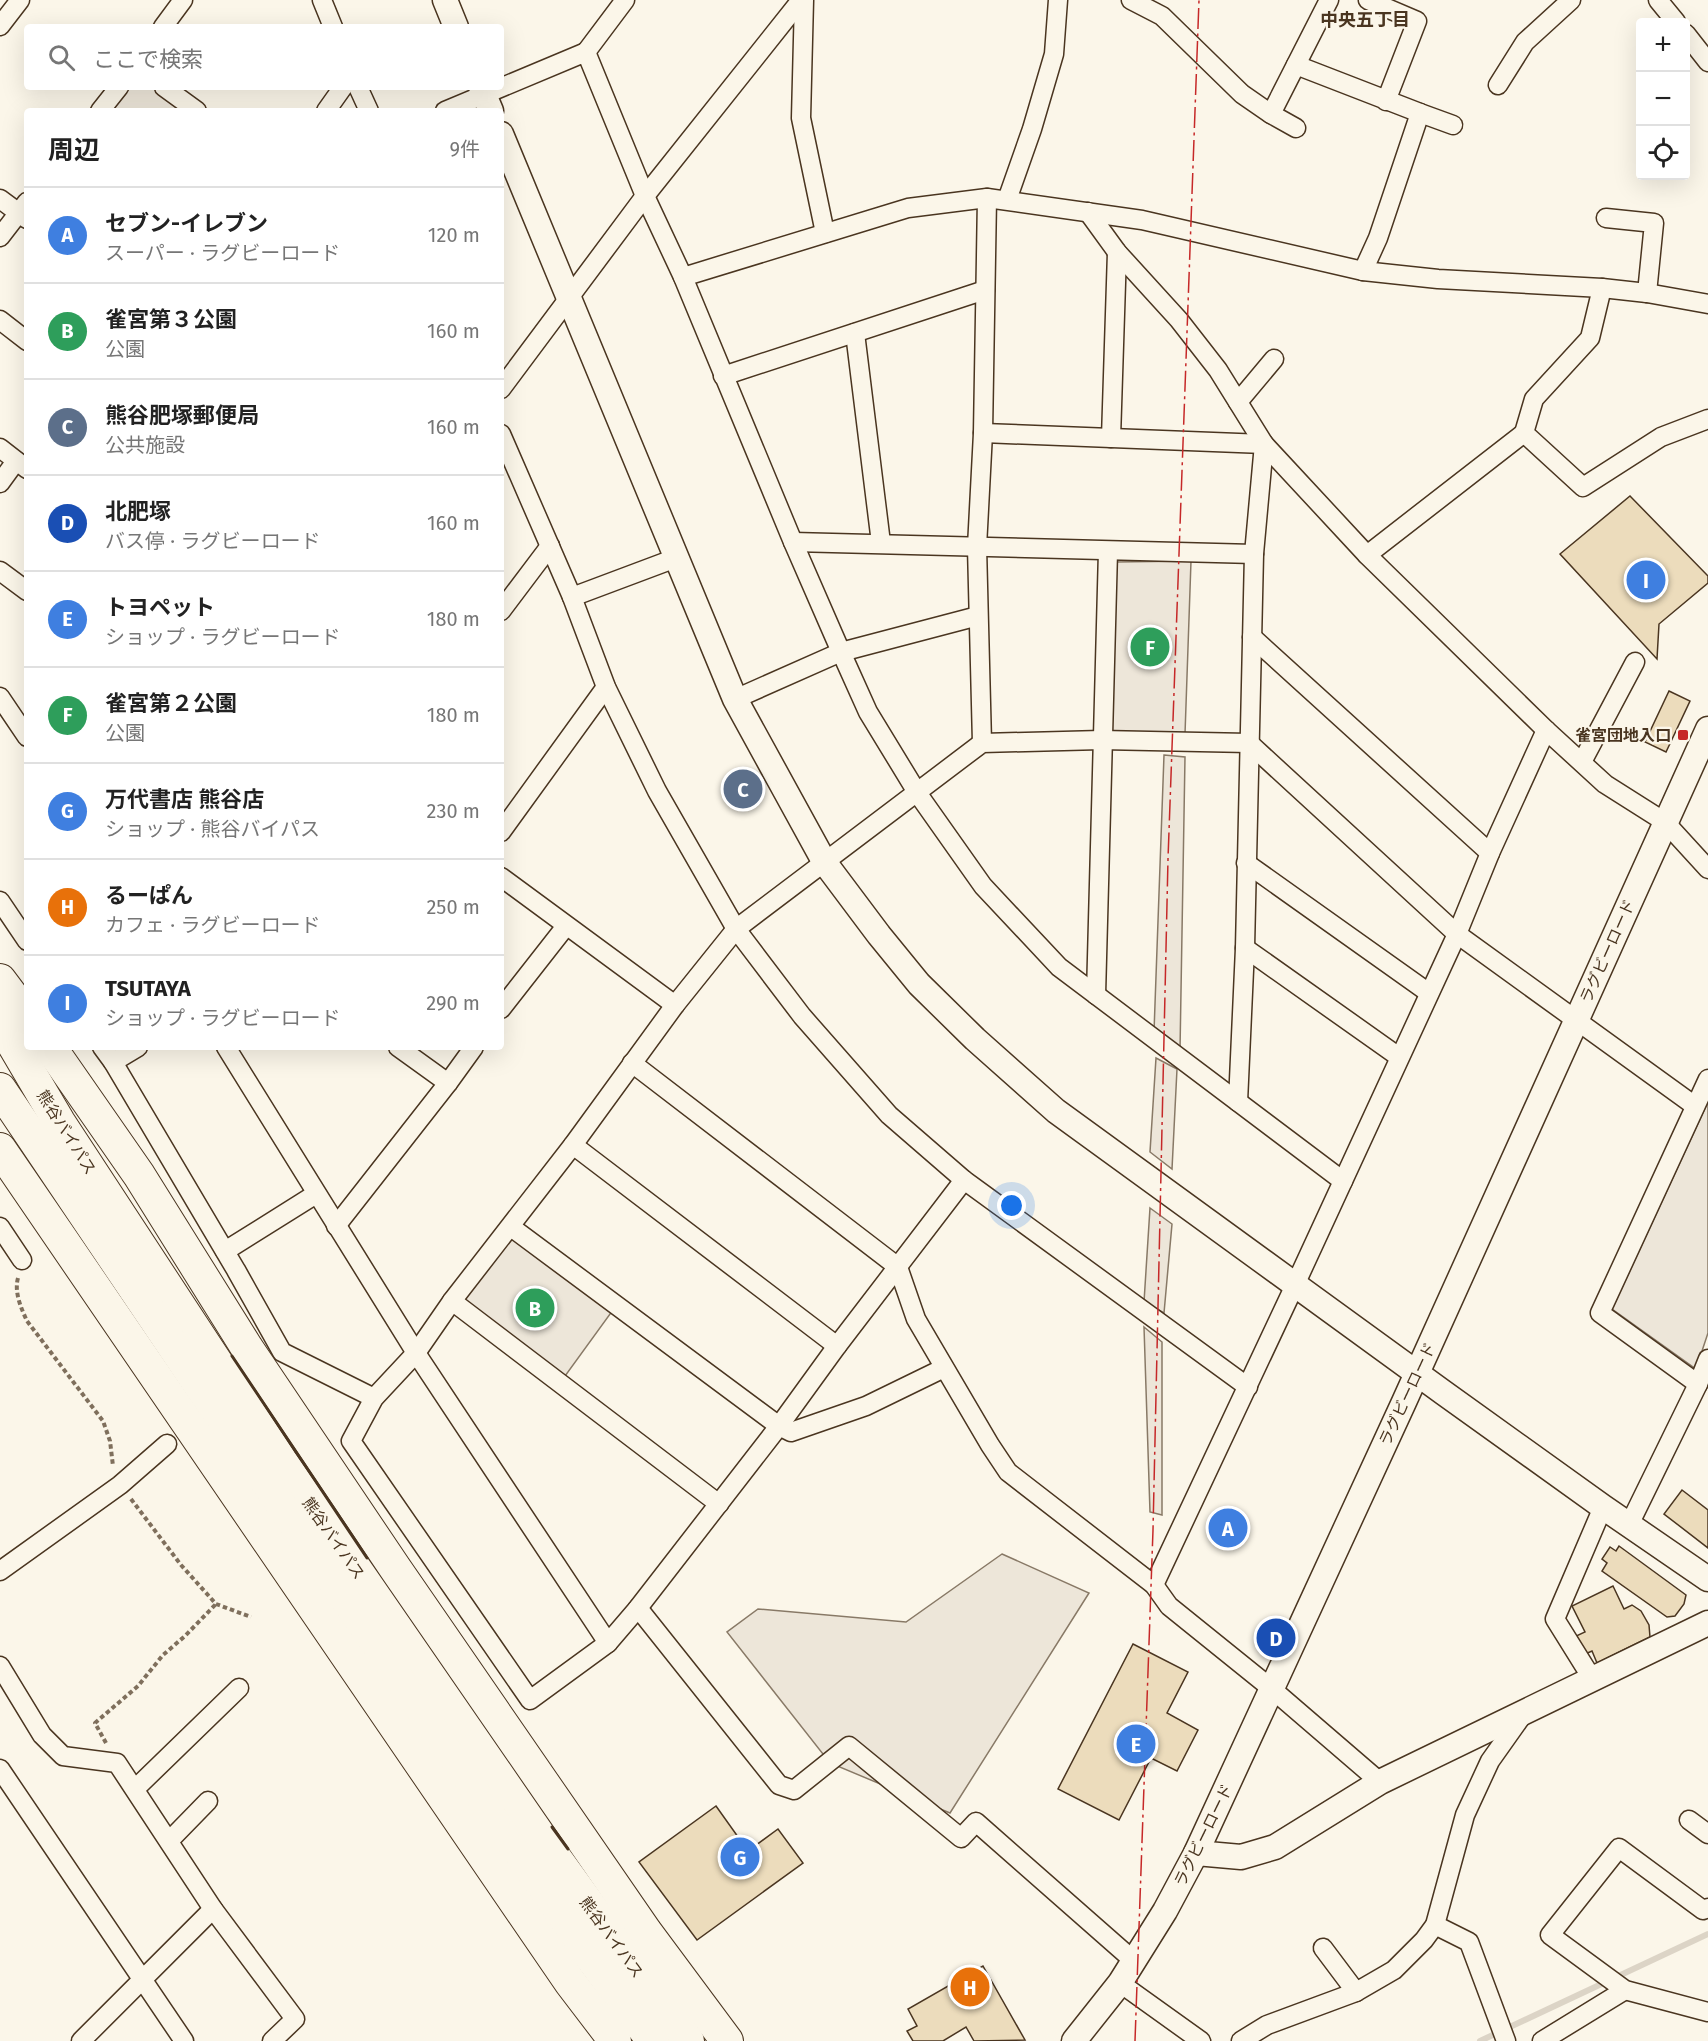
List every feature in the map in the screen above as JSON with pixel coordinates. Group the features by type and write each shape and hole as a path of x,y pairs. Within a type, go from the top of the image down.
{"highway":[{"path":"0,980 24,1012"},
{"name":"熊谷バイパス","path":"0,1023 59,1122 281,1461 548,1848 667,2037"},
{"path":"52,1050 139,1175 247,1348 395,1568 646,1932 727,2041"},
{"name":"熊谷バイパス","path":"0,1089 526,1870 667,2037"},
{"path":"0,1149 570,1982 615,2041"}],"street":[{"path":"0,26 20,0"},
{"path":"165,24 183,0"},
{"path":"322,0 332,24"},
{"path":"445,0 455,24"},
{"path":"504,89 586,52 625,0"},
{"path":"504,385 645,196 802,0"},
{"path":"802,0 801,118 825,233"},
{"path":"1007,200 1032,129 1054,54 1058,0"},
{"path":"1131,0 1162,16 1242,94 1296,128"},
{"path":"1271,114 1329,0"},
{"path":"1498,84 1525,42 1571,0"},
{"path":"1658,0 1673,18"},
{"path":"1380,2 1417,21 1386,100"},
{"path":"1690,39 1708,63"},
{"path":"586,52 645,196 683,277 841,652 868,712 918,794 983,886 1059,967 1343,1180"},
{"path":"1296,65 1454,125"},
{"path":"102,108 116,90"},
{"path":"168,90 193,108"},
{"path":"328,108 341,90"},
{"path":"359,90 368,108"},
{"path":"453,108 502,90"},
{"path":"1363,271 1378,238 1420,113"},
{"path":"504,141 735,699 825,863 919,984 975,1039 1056,1111 1416,1373 1708,1579"},
{"path":"683,277 908,208 987,198 1142,220 1363,271 1438,279 1602,288 1708,304"},
{"path":"982,743 977,547 983,433 987,198"},
{"path":"0,199 24,211 0,237"},
{"path":"1088,212 1117,252 1179,320 1218,370 1264,444 1367,555 1546,730 1605,784 1665,822 1708,869"},
{"path":"1606,218 1654,222 1647,293"},
{"path":"1111,438 1117,252"},
{"path":"1367,555 1524,434 1534,399 1590,338 1602,288"},
{"path":"723,376 985,291"},
{"path":"0,320 24,339"},
{"path":"855,333 881,543"},
{"path":"1238,402 1275,359"},
{"path":"1524,434 1583,487 1661,437 1708,419"},
{"path":"983,433 1264,444"},
{"path":"504,441 572,597 606,687 657,791 736,929 802,1016 890,1114 964,1180 1248,1386"},
{"path":"1238,1102 1245,948 1254,554 1264,444"},
{"path":"0,448 22,465 0,483"},
{"path":"793,542 1254,554"},
{"path":"504,607 550,546"},
{"path":"1096,995 1101,740 1108,551"},
{"path":"572,597 676,558"},
{"path":"0,571 24,589"},
{"path":"735,699 841,652 978,616"},
{"path":"1252,637 1490,853"},
{"path":"1582,762 1635,662"},
{"path":"504,828 606,687"},
{"path":"0,697 24,733"},
{"name":"ラグビーロード","path":"1074,2041 1120,1983 1165,1911 1196,1852 1708,729"},
{"path":"1154,1585 1457,934 1490,853 1546,730"},
{"path":"964,1180 779,1426 638,1608 608,1643 530,1700 351,1441 374,1398 416,1353 452,1301 573,1145 675,1005 736,929 918,794 982,743 1101,740 1249,743 1457,934 1695,1107"},
{"path":"1246,863 1429,993"},
{"path":"504,879 675,1005"},
{"path":"0,901 24,937"},
{"path":"504,1001 566,926"},
{"path":"1245,948 1399,1057"},
{"path":"104,1050 225,1251 282,1352 374,1398"},
{"path":"113,1062 133,1050"},
{"path":"228,1050 416,1353 608,1643"},
{"path":"402,1050 448,1083"},
{"path":"336,1226 472,1050"},
{"path":"632,1063 898,1266 916,1319 1008,1472 1154,1585 1169,1606 1272,1689 1380,1782"},
{"path":"1698,1384 1600,1313 1708,1079"},
{"path":"573,1145 837,1346"},
{"path":"225,1251 316,1194"},
{"path":"0,1227 22,1260"},
{"path":"511,1227 779,1426 791,1432 866,1406 944,1368"},
{"path":"452,1301 719,1504"},
{"path":"1629,1525 1708,1359"},
{"path":"0,1571 120,1485 167,1444"},
{"path":"1593,1680 1555,1619 1603,1507"},
{"path":"638,1608 779,1785 794,1790 849,1746 961,1838 976,1822 1134,1960"},
{"path":"1196,1852 1241,1857 1275,1847 1380,1782 1708,1623"},
{"path":"0,1666 42,1735 63,1756 117,1763 213,1909 295,2019 273,2041"},
{"path":"135,1788 239,1688"},
{"path":"1241,2041 1267,2025 1356,1992 1394,1970 1424,1940 1435,1925 1465,1815 1490,1761 1525,1711"},
{"path":"0,1769 184,2041"},
{"path":"168,1841 208,1801"},
{"path":"1689,1820 1708,1834"},
{"path":"1708,1908 1703,1910 1619,1848 1550,1935 1624,1990 1708,2012"},
{"path":"81,2041 213,1909"},
{"path":"1435,1925 1469,1942 1506,2041"},
{"path":"1323,1948 1356,1992"},
{"path":"1120,1983 1201,2041"},
{"path":"1542,2041 1624,1990"}],"path":[{"path":"22,1260 16,1286 21,1308 27,1321 103,1421 110,1441 112,1465 120,1485 181,1565 216,1604 251,1617"},
{"path":"117,1763 95,1723 138,1686 163,1654 185,1636 216,1604"}],"shaded area":[{"path":"127,90 166,90 189,108 113,108"},
{"path":"1191,561 1185,734 1109,731 1115,562"},
{"path":"1164,755 1185,757 1180,1050 1154,1032"},
{"path":"1156,1058 1177,1069 1172,1169 1150,1152"},
{"path":"1708,1102 1708,1333 1696,1369 1612,1309"},
{"path":"1150,1208 1172,1224 1164,1313 1144,1302"},
{"path":"513,1235 613,1310 560,1383 457,1305"},
{"path":"1144,1327 1162,1342 1162,1515 1150,1512"},
{"path":"1002,1554 1089,1593 950,1813 830,1763 727,1632 758,1609 906,1622"}],"building":[{"path":"1630,496 1708,576 1708,583 1659,624 1657,659 1560,554"},
{"path":"1669,691 1690,701 1666,752 1645,742"},
{"path":"1682,1490 1708,1510 1708,1548 1664,1514"},
{"path":"1619,1546 1686,1595 1684,1604 1675,1616 1667,1617 1602,1571 1607,1563 1602,1559 1610,1547 1616,1551"},
{"path":"1613,1586 1624,1609 1632,1605 1641,1611 1649,1625 1650,1637 1597,1663 1592,1651 1583,1655 1574,1637 1585,1632 1572,1606"},
{"path":"1133,1644 1188,1672 1167,1713 1198,1730 1177,1771 1151,1758 1119,1820 1058,1789"},
{"path":"716,1806 748,1851 778,1829 803,1863 697,1940 639,1862"},
{"path":"983,1966 1025,2040 974,2041 966,2027 943,2041 913,2041 907,2031 917,2026 908,2009"}],"waterway":[{"path":"1480,2041 1708,1934"}],"wall":[{"path":"232,1356 367,1558"},
{"path":"552,1827 568,1849"}],"power":[{"path":"1135,2041 1153,1530 1168,859 1199,0"}],"place":[{"name":"TSUTAYA","path":"1646,580"},
{"name":"雀宮第２公園","path":"1150,647"},
{"name":"雀宮団地入口","path":"1683,735"},
{"name":"熊谷肥塚郵便局","path":"743,789"},
{"name":"雀宮第３公園","path":"535,1308"},
{"name":"セブン-イレブン","path":"1228,1528"},
{"name":"北肥塚","path":"1276,1638"},
{"name":"トヨペット","path":"1136,1744"},
{"name":"万代書店 熊谷店","path":"740,1857"},
{"name":"るーぱん","path":"970,1987"}],"district":[{"name":"中央五丁目","path":"1365,20"}]}
